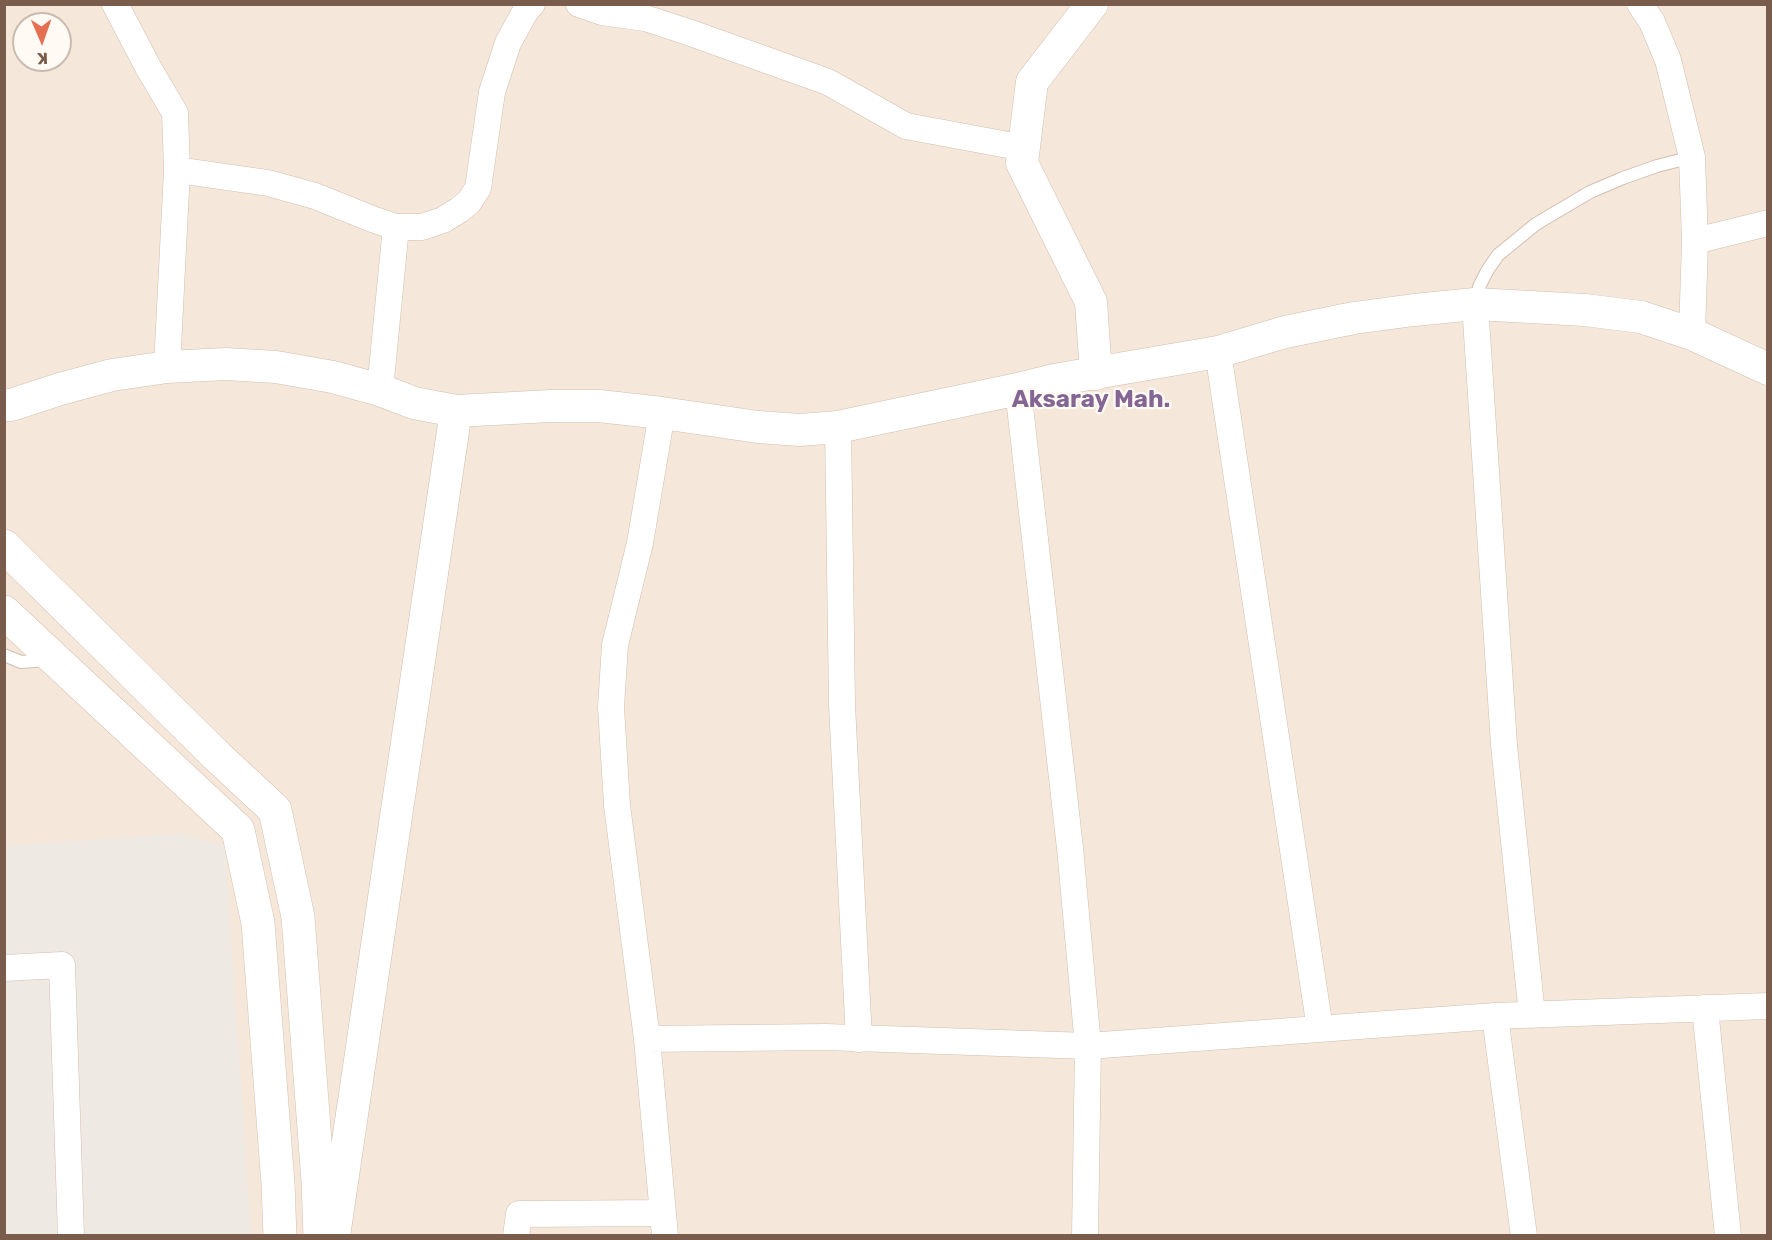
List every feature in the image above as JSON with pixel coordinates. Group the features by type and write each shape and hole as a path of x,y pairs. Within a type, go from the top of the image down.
{"main road":[{"path":"4,546 274,810 298,917 320,1236"},
{"path":"4,612 238,830 258,923 280,1236"}],"street":[{"path":"115,4 147,67 175,113 177,170 167,367"},
{"path":"177,170 268,183 315,196 396,227 422,227 443,220 469,202 478,188 492,92 508,43 532,4"},
{"path":"579,4 602,12 645,18 828,82 906,126 1024,148"},
{"path":"1092,4 1032,82 1022,163 1091,302 1096,374"},
{"path":"1640,4 1652,22 1668,60 1692,157 1695,241 1692,334"},
{"path":"1695,241 1767,223"},
{"path":"380,390 396,227"},
{"path":"1475,304 1504,745 1532,1015"},
{"path":"7,410 60,389 112,375 167,367 226,364 276,367 333,377 380,390 414,403 456,411 599,406 758,427 800,430 838,428 1054,380 1218,352 1285,332 1354,318 1475,304 1585,310 1641,316 1692,334 1767,369"},
{"path":"1218,352 1320,1029"},
{"path":"1018,389 1070,848 1088,1046 1085,1236"},
{"path":"334,1236 456,411"},
{"path":"516,1236 519,1214 664,1224 647,1039 616,805 611,707 615,645 640,543 662,413"},
{"path":"838,428 842,705 859,1039"},
{"path":"4,968 62,965 71,1236"},
{"path":"647,1039 825,1037 1088,1046 1495,1016 1767,1006"},
{"path":"1705,1008 1728,1236"},
{"path":"1495,1016 1524,1236"}],"lane":[{"path":"1475,304 1479,287 1498,255 1536,224 1590,192 1657,166 1692,157"},
{"path":"4,655 21,662 56,660"}],"shaded area":[{"path":"5,5 1767,5 1767,1235 5,1235"},
{"path":"180,833 225,846 251,1235 5,1236 5,846"}],"district":[{"name":"Aksaray Mah.","path":"1091,400"}]}
